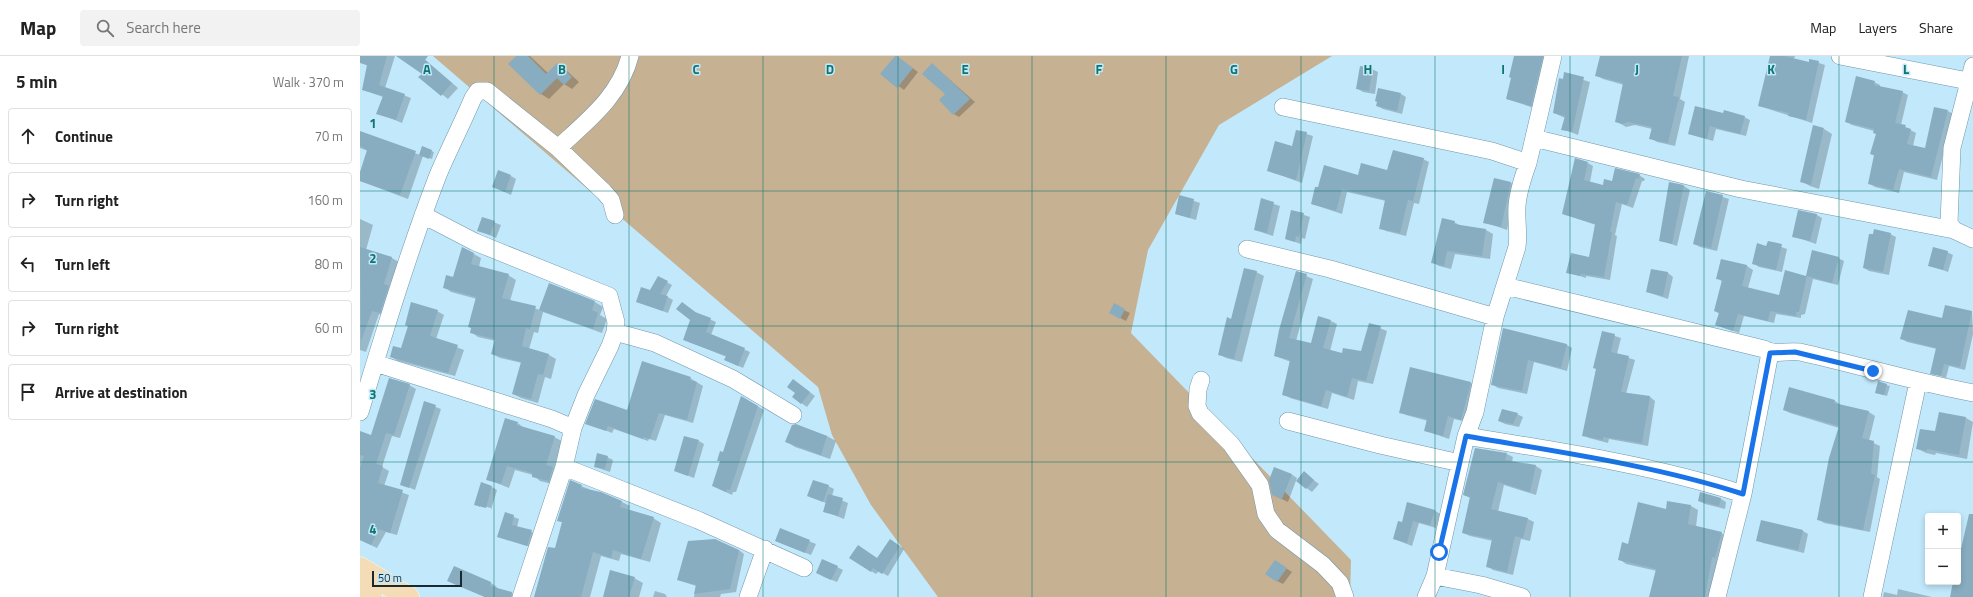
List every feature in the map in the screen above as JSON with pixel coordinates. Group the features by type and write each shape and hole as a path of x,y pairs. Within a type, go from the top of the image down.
{"main road":[{"path":"360,568 408,597"},
{"path":"360,591 371,597"}],"street":[{"path":"558,148 599,110 617,88 624,75 630,56"},
{"path":"1426,597 1435,576 1466,436 1475,412 1495,317 1518,238 1517,204 1553,56"},
{"path":"1840,56 1971,73 1952,148 1949,223 1954,230"},
{"path":"360,412 369,368 423,215 439,174 478,91 487,91 558,148 611,200 615,215"},
{"path":"1283,107 1492,151 1528,163"},
{"path":"1534,138 1741,189 1954,230 1973,239"},
{"path":"423,215 488,248 609,296 616,322 610,346 586,395 573,428 564,467 521,597"},
{"path":"1247,249 1330,269 1495,317"},
{"path":"1505,286 1764,349 1770,353 1795,352 1918,382 1973,393"},
{"path":"614,332 655,343 733,379 793,415"},
{"path":"1717,597 1743,494 1770,353"},
{"path":"369,368 552,419 573,428"},
{"path":"1201,380 1198,389 1197,406 1200,413 1231,444 1260,485 1266,514 1277,530 1323,564 1340,583 1345,597"},
{"path":"1872,597 1918,382"},
{"path":"1288,421 1380,445 1460,463"},
{"path":"1466,436 1610,462 1715,485 1743,494"},
{"path":"564,467 765,549 804,568"},
{"path":"748,597 765,549"},
{"path":"1435,576 1481,585 1522,597"}],"shaded area":[{"path":"433,56 1332,56 1219,125 1148,250 1131,333 1351,560 1350,597 938,597 871,505 832,435 818,387"}],"building":[{"path":"360,56 387,56 379,85 405,94 396,120 376,114 383,96 362,90 367,65 360,63"},
{"path":"396,56 428,56 425,60 452,83 441,96 418,77 422,74"},
{"path":"516,56 528,56 546,74 557,63 572,77 564,85 557,78 540,95 508,64"},
{"path":"895,56 913,68 897,88 880,74"},
{"path":"1514,56 1543,56 1531,106 1506,99"},
{"path":"1600,56 1682,56 1673,96 1679,97 1668,143 1649,139 1652,127 1628,122 1622,124 1615,122 1623,83 1595,76"},
{"path":"1770,56 1784,56 1809,62 1809,59 1819,61 1806,120 1788,116 1789,113 1758,106"},
{"path":"932,63 970,99 953,115 939,100 945,94 922,74"},
{"path":"1360,66 1373,68 1369,91 1356,89"},
{"path":"1564,72 1584,77 1572,132 1561,130 1565,116 1553,113 1559,78 1563,79"},
{"path":"1856,76 1875,81 1874,85 1903,91 1895,123 1906,125 1905,127 1911,129 1907,144 1925,148 1934,107 1948,110 1931,177 1899,169 1893,190 1868,184 1874,155 1870,154 1876,134 1873,133 1874,129 1845,122"},
{"path":"1378,88 1401,93 1397,111 1376,106 1377,102 1375,101"},
{"path":"1695,106 1723,113 1724,110 1745,116 1740,134 1710,126 1707,139 1688,134"},
{"path":"1813,125 1824,128 1811,185 1800,182"},
{"path":"1296,130 1307,132 1296,180 1267,171 1275,141 1292,146"},
{"path":"360,131 416,151 400,195 360,181 360,172 367,150 360,146"},
{"path":"422,146 432,150 429,159 419,155"},
{"path":"1393,150 1424,158 1413,201 1408,200 1400,233 1379,229 1385,200 1342,189 1336,211 1311,204 1315,187 1318,187 1324,165 1358,175 1361,163 1387,170"},
{"path":"1575,158 1588,162 1584,180 1603,185 1604,179 1612,181 1615,168 1640,174 1639,179 1636,178 1627,205 1616,202 1604,277 1581,274 1580,276 1566,273 1571,253 1589,257 1595,224 1562,214"},
{"path":"498,170 511,175 505,192 492,187"},
{"path":"1494,178 1511,182 1501,227 1483,223"},
{"path":"1669,182 1684,185 1672,244 1659,241"},
{"path":"1706,191 1723,195 1711,248 1693,244"},
{"path":"1179,195 1194,199 1190,218 1175,214"},
{"path":"1261,198 1274,202 1267,233 1254,230"},
{"path":"1291,210 1304,213 1299,237 1296,236 1295,242 1285,239"},
{"path":"1798,210 1817,214 1810,241 1792,237"},
{"path":"482,217 495,221 490,235 477,231"},
{"path":"1442,218 1455,221 1454,224 1486,229 1482,256 1447,251 1444,266 1431,263"},
{"path":"1874,229 1891,233 1883,272 1863,268 1869,234 1873,234"},
{"path":"1768,241 1782,244 1776,270 1752,264 1757,243 1766,246"},
{"path":"360,247 392,257 384,284 389,286 380,313 372,311 361,341"},
{"path":"462,247 474,253 471,264 509,274 502,298 536,306 530,329 526,328 522,346 549,354 543,375 538,374 531,399 512,394 521,362 491,354 495,339 470,333 471,328 468,327 476,297 443,288 446,275 453,277"},
{"path":"1933,247 1948,251 1943,270 1928,266"},
{"path":"1812,250 1839,257 1832,283 1807,276 1799,312 1796,312 1796,316 1770,311 1768,321 1738,314 1733,331 1715,325 1719,313 1714,311 1722,280 1716,279 1721,259 1747,265 1742,286 1779,295 1785,270 1806,276"},
{"path":"1244,268 1257,271 1234,359 1218,355 1227,317 1231,319"},
{"path":"1651,269 1668,272 1663,296 1646,292"},
{"path":"1296,271 1307,274 1289,338 1311,343 1318,316 1331,320 1323,348 1342,353 1343,348 1361,351 1369,323 1381,326 1366,381 1352,378 1347,397 1326,390 1321,406 1282,395 1290,360 1274,356 1279,330"},
{"path":"658,276 668,281 660,294 668,296 663,311 636,302 641,287 650,290"},
{"path":"549,283 595,301 592,310 598,313 593,329 539,310"},
{"path":"411,302 438,310 430,336 458,345 448,373 390,357 393,346 401,348 408,326 405,325"},
{"path":"682,302 695,312 711,318 706,332 745,348 738,366 724,360 726,356 683,340 690,320 676,309"},
{"path":"1114,303 1125,309 1120,319 1109,313"},
{"path":"1945,305 1972,311 1960,367 1944,364 1941,376 1930,374 1936,348 1900,339 1908,310 1942,318"},
{"path":"1503,328 1567,344 1561,368 1528,360 1522,391 1491,385"},
{"path":"1602,331 1615,334 1611,352 1629,356 1621,392 1650,396 1642,443 1603,437 1603,440 1582,436 1596,369 1593,368"},
{"path":"642,361 691,377 690,380 697,382 687,420 659,413 650,439 643,437 643,439 608,426 606,431 585,424 595,399 627,410"},
{"path":"1410,367 1471,382 1461,420 1448,416 1443,436 1424,431 1427,419 1399,413"},
{"path":"389,378 410,384 394,435 386,433 376,464 383,466 378,483 403,490 390,533 379,529 371,545 360,540 360,468 364,456 360,455 360,431 371,435"},
{"path":"793,379 810,392 801,404 792,397 795,393 787,387"},
{"path":"1878,381 1887,384 1884,395 1875,393"},
{"path":"1789,387 1835,400 1834,403 1869,411 1862,438 1874,441 1871,474 1875,475 1863,530 1817,520 1829,458 1839,426 1783,410"},
{"path":"741,396 758,406 730,490 727,489 726,492 712,486 720,461 717,461 720,451 723,452"},
{"path":"424,401 436,405 409,488 400,485"},
{"path":"1502,409 1518,413 1513,424 1498,421"},
{"path":"1939,412 1966,417 1959,455 1927,449 1927,451 1916,449 1920,429 1935,431"},
{"path":"505,418 518,422 517,425 555,436 546,465 553,467 549,481 532,477 532,473 507,466 501,484 486,480"},
{"path":"796,424 827,436 821,455 785,442 792,425"},
{"path":"684,436 699,440 688,476 674,471"},
{"path":"1475,448 1507,453 1505,460 1536,465 1530,492 1498,482 1491,509 1528,518 1523,538 1515,536 1507,572 1486,567 1492,539 1462,533 1470,497 1463,495"},
{"path":"597,453 608,456 605,469 594,467"},
{"path":"1274,467 1292,474 1282,499 1272,495 1269,480"},
{"path":"1304,471 1314,480 1306,489 1296,481"},
{"path":"570,480 582,485 581,488 601,492 622,501 620,507 654,517 641,559 613,550 611,558 593,552 581,597 534,597 548,547 555,548 562,522 557,521"},
{"path":"813,480 829,485 823,502 807,496"},
{"path":"481,482 492,486 486,508 474,505"},
{"path":"1700,492 1721,498 1719,506 1698,501"},
{"path":"828,494 843,498 838,516 823,512"},
{"path":"1667,501 1691,505 1688,524 1722,532 1715,558 1712,557 1705,597 1649,597 1656,569 1618,560 1622,542 1628,544 1638,502 1666,509"},
{"path":"1407,502 1435,510 1430,525 1413,521 1407,543 1393,539 1398,521 1402,522"},
{"path":"505,512 514,515 512,525 532,530 527,546 497,537"},
{"path":"1969,514 1973,514 1973,597 1950,597 1952,585 1961,585 1961,549"},
{"path":"1761,520 1803,530 1798,550 1756,541"},
{"path":"780,528 810,540 805,553 775,541"},
{"path":"715,539 739,550 730,589 694,594 696,585 677,580 688,541"},
{"path":"890,539 900,546 882,574 873,568 871,572 849,558 858,545 877,558"},
{"path":"822,559 838,566 831,580 816,573"},
{"path":"1275,560 1287,568 1277,582 1265,574"},
{"path":"454,566 491,582 490,586 512,592 511,597 485,597 447,581"},
{"path":"610,570 635,577 629,597 603,597"}],"route":[{"path":"1439,552 1466,436 1610,462 1715,485 1743,494 1770,353 1795,352 1873,371"}]}
